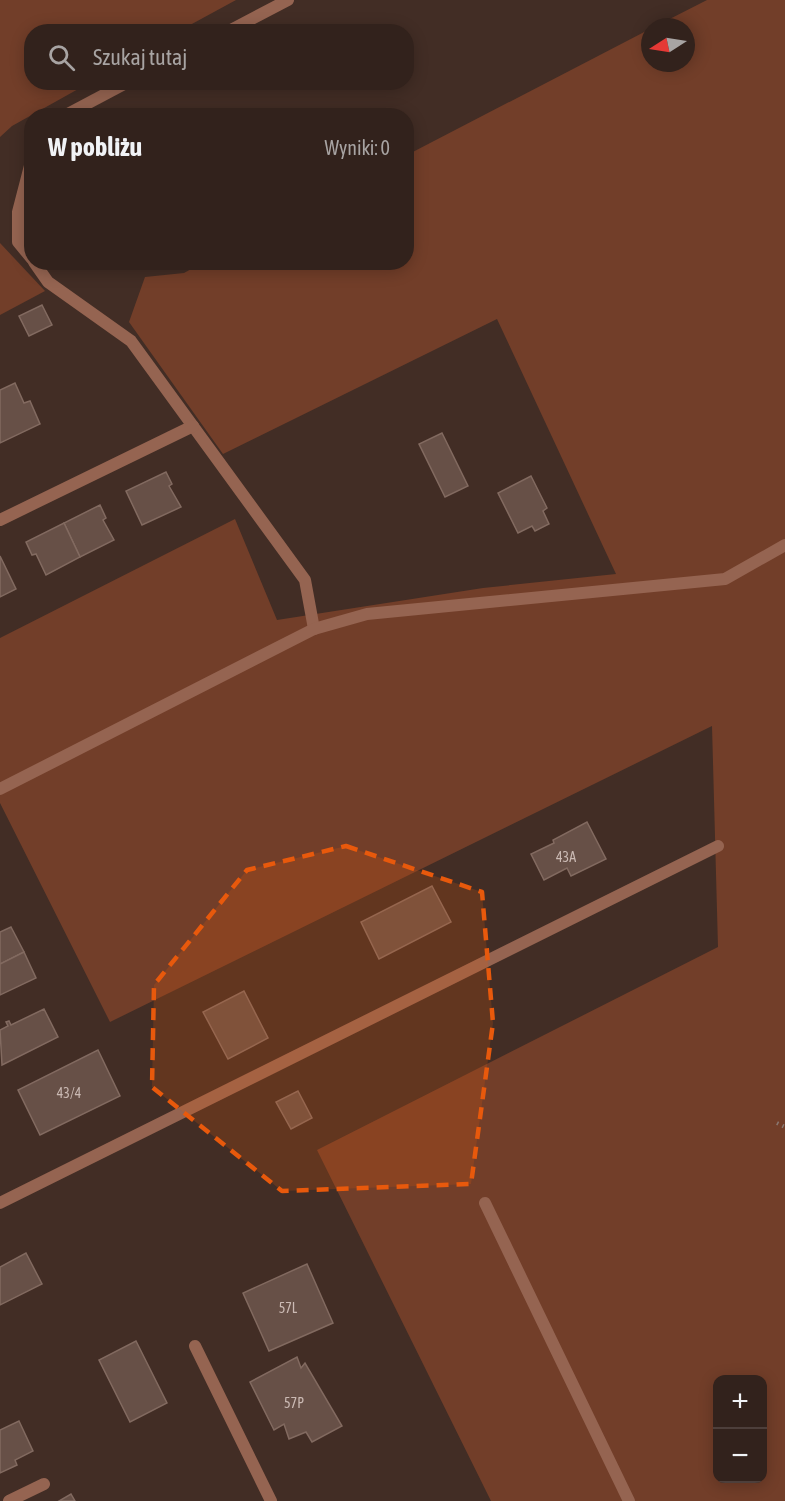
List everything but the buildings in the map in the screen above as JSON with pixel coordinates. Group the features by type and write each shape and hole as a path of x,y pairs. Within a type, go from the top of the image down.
{"street":[{"path":"242,24 288,0"},
{"path":"79,108 113,90"},
{"path":"24,189 18,212 18,242 24,250"},
{"path":"39,270 48,282 131,341 305,580 314,629"},
{"path":"0,520 193,426"},
{"path":"0,789 314,629 367,614 725,579 785,545"},
{"path":"0,1203 718,846"},
{"path":"485,1203 629,1501"},
{"path":"195,1346 271,1501"},
{"path":"9,1501 44,1484"}],"path":[{"path":"777,1123 785,1127"}],"highlighted area":[{"path":"346,846 482,892 493,1023 471,1184 282,1191 152,1087 154,985 247,870"}],"shaded area":[{"path":"0,0 236,0 192,24 24,24 24,90 76,90 44,108 24,108 24,119 0,137"},
{"path":"707,0 785,0 785,1501 491,1501 317,1150 718,947 712,726 110,1022 0,803 0,638 235,519 277,620 483,588 616,574 497,319 223,454 129,322 145,277 184,273 189,270 414,270 414,151 641,34 641,72 695,72 695,18 672,18"},
{"path":"0,243 45,291 0,315"}]}
